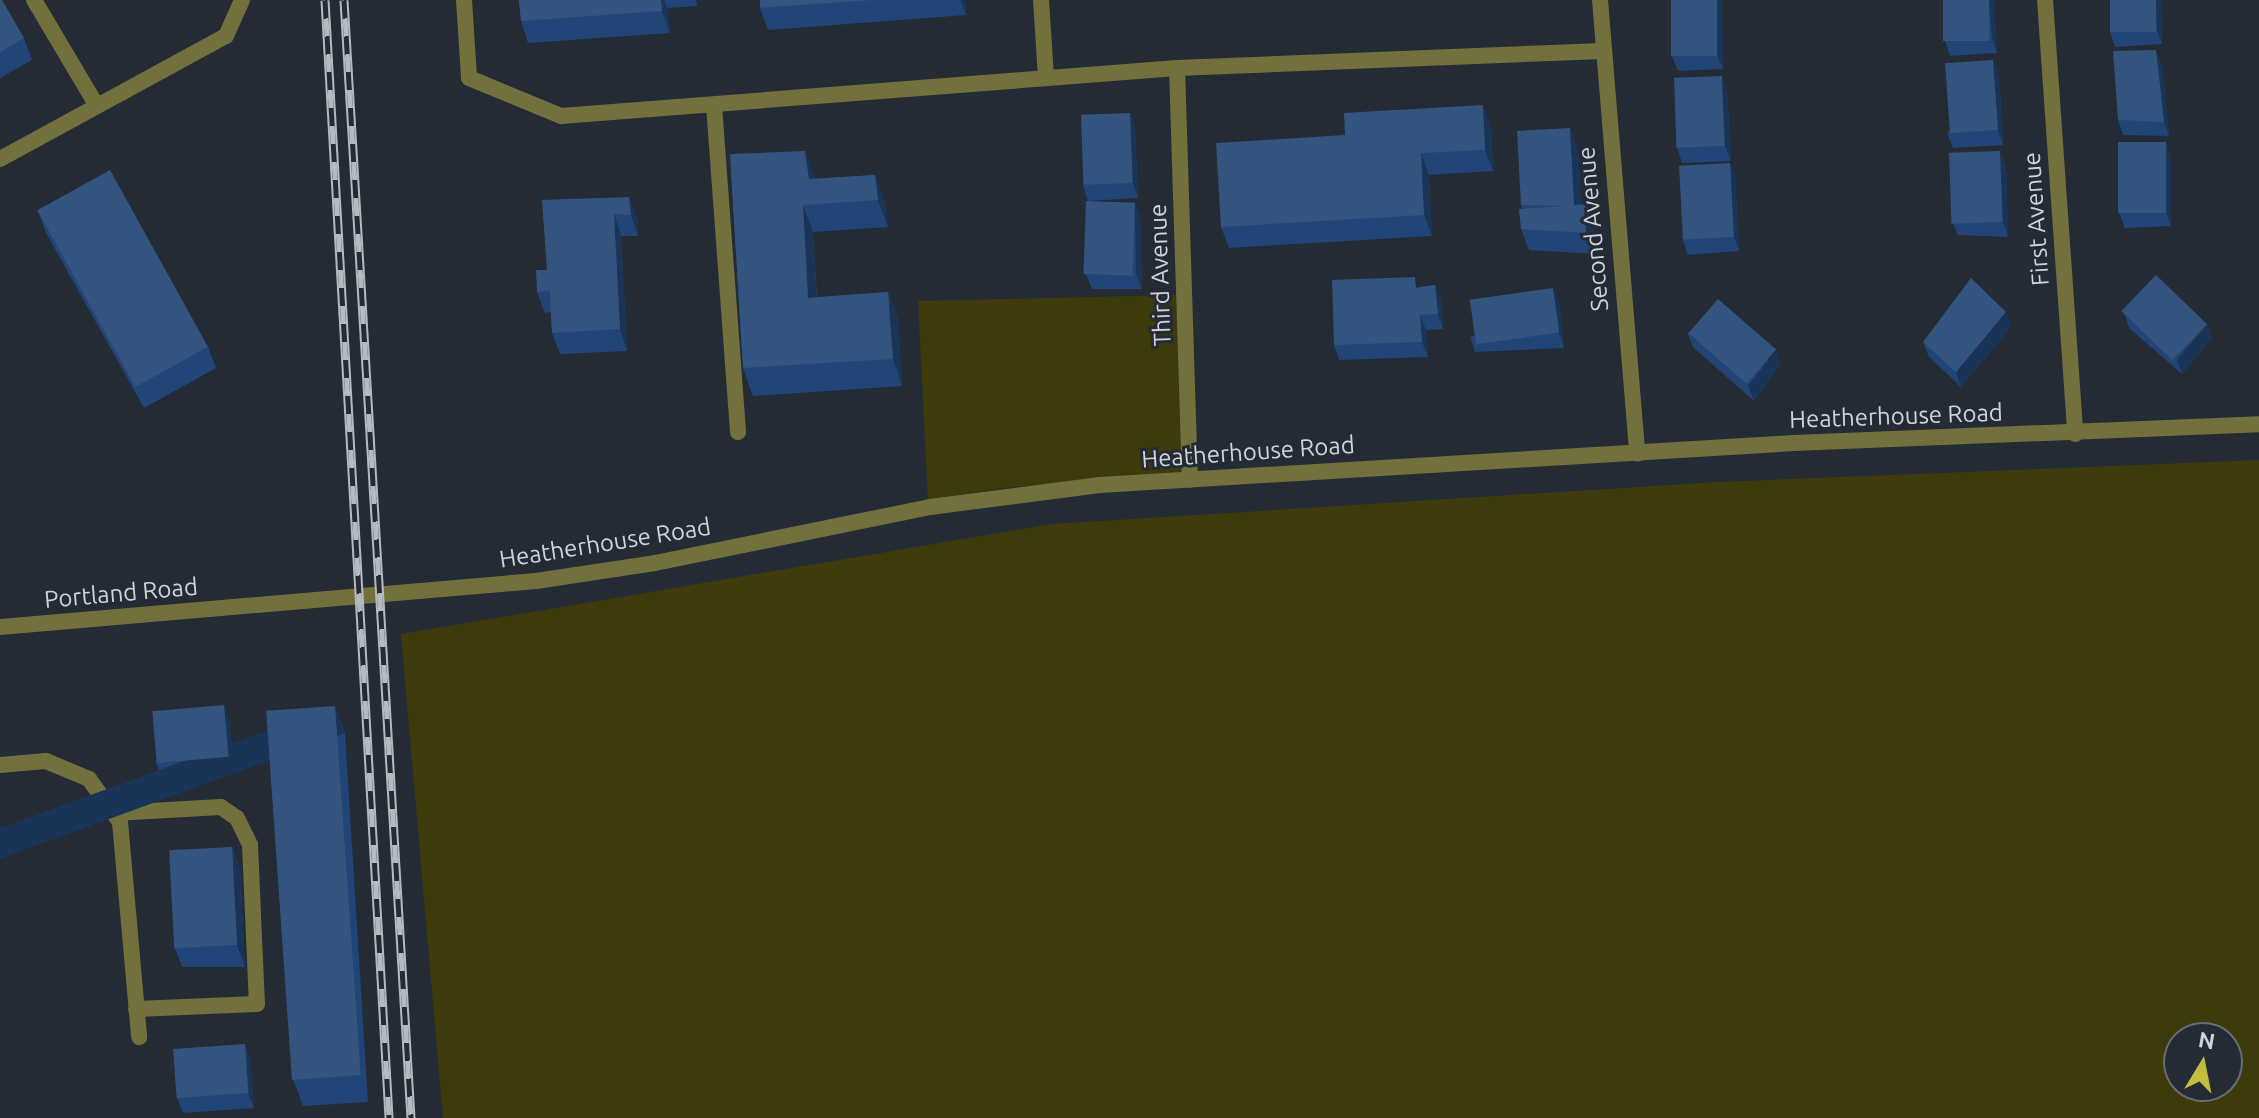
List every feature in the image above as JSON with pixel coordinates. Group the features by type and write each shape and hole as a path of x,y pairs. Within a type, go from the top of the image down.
{"street":[{"path":"34,0 97,106"},
{"path":"0,159 226,36 242,0"},
{"path":"464,0 469,78 561,116 1177,68 1603,51"},
{"path":"1041,0 1046,78"},
{"name":"Second Avenue","path":"1600,0 1637,453"},
{"name":"First Avenue","path":"2045,0 2075,434"},
{"name":"Third Avenue","path":"1177,68 1190,480"},
{"path":"714,105 738,432"},
{"name":"Heatherhouse Road","path":"248,605 536,581 655,563 930,507 1190,480 1637,453 2259,424"},
{"name":"Portland Road","path":"0,616 29,625 248,605"},
{"path":"0,627 29,625"},
{"path":"0,765 46,761 89,779 120,822 139,1037"},
{"path":"114,813 221,807 237,818 250,845 257,1004 136,1009"}],"shaded area":[{"path":"1176,295 1183,473 1012,487 928,500 918,301"},
{"path":"2259,460 2259,1118 443,1118 401,634 1052,524 1718,482"}],"building":[{"path":"0,0 24,38 0,52"},
{"path":"519,0 661,0 662,11 521,21"},
{"path":"760,0 873,0 760,8"},
{"path":"1671,0 1717,0 1717,56 1671,56"},
{"path":"1943,0 1989,0 1989,41 1943,41"},
{"path":"2110,0 2156,0 2156,32 2110,32"},
{"path":"2156,50 2164,122 2118,120 2113,51"},
{"path":"1993,60 1998,130 1950,133 1945,63"},
{"path":"1722,76 1724,146 1676,148 1674,78"},
{"path":"1483,105 1485,150 1421,153 1424,215 1221,227 1216,143 1345,135 1344,113"},
{"path":"1130,113 1132,183 1083,185 1081,115"},
{"path":"1570,128 1574,205 1585,204 1586,233 1521,229 1519,209 1566,206 1521,205 1517,131"},
{"path":"2118,142 2166,142 2166,213 2118,213"},
{"path":"805,151 809,179 875,175 878,200 803,205 808,298 888,292 893,359 743,368 730,154"},
{"path":"2000,151 2002,222 1952,224 1949,153"},
{"path":"1730,163 1734,237 1683,240 1679,166"},
{"path":"110,170 208,347 135,387 37,210"},
{"path":"629,197 631,215 614,214 620,329 552,333 550,290 537,292 536,270 547,270 542,200"},
{"path":"1086,201 1135,203 1132,276 1083,274"},
{"path":"2156,275 2207,324 2172,360 2121,311"},
{"path":"1415,277 1416,288 1435,285 1438,314 1420,315 1422,342 1334,345 1332,280"},
{"path":"1971,278 2006,312 1956,372 1923,342"},
{"path":"1553,288 1559,333 1476,344 1470,300"},
{"path":"1718,299 1776,350 1747,383 1688,333"},
{"path":"224,705 229,757 157,763 152,711"},
{"path":"335,706 361,1075 292,1080 266,711"},
{"path":"232,847 237,945 174,948 169,850"},
{"path":"245,1044 248,1093 177,1098 173,1049"}],"railway":[{"path":"325,0 389,1118"},
{"path":"344,0 411,1118"}]}
